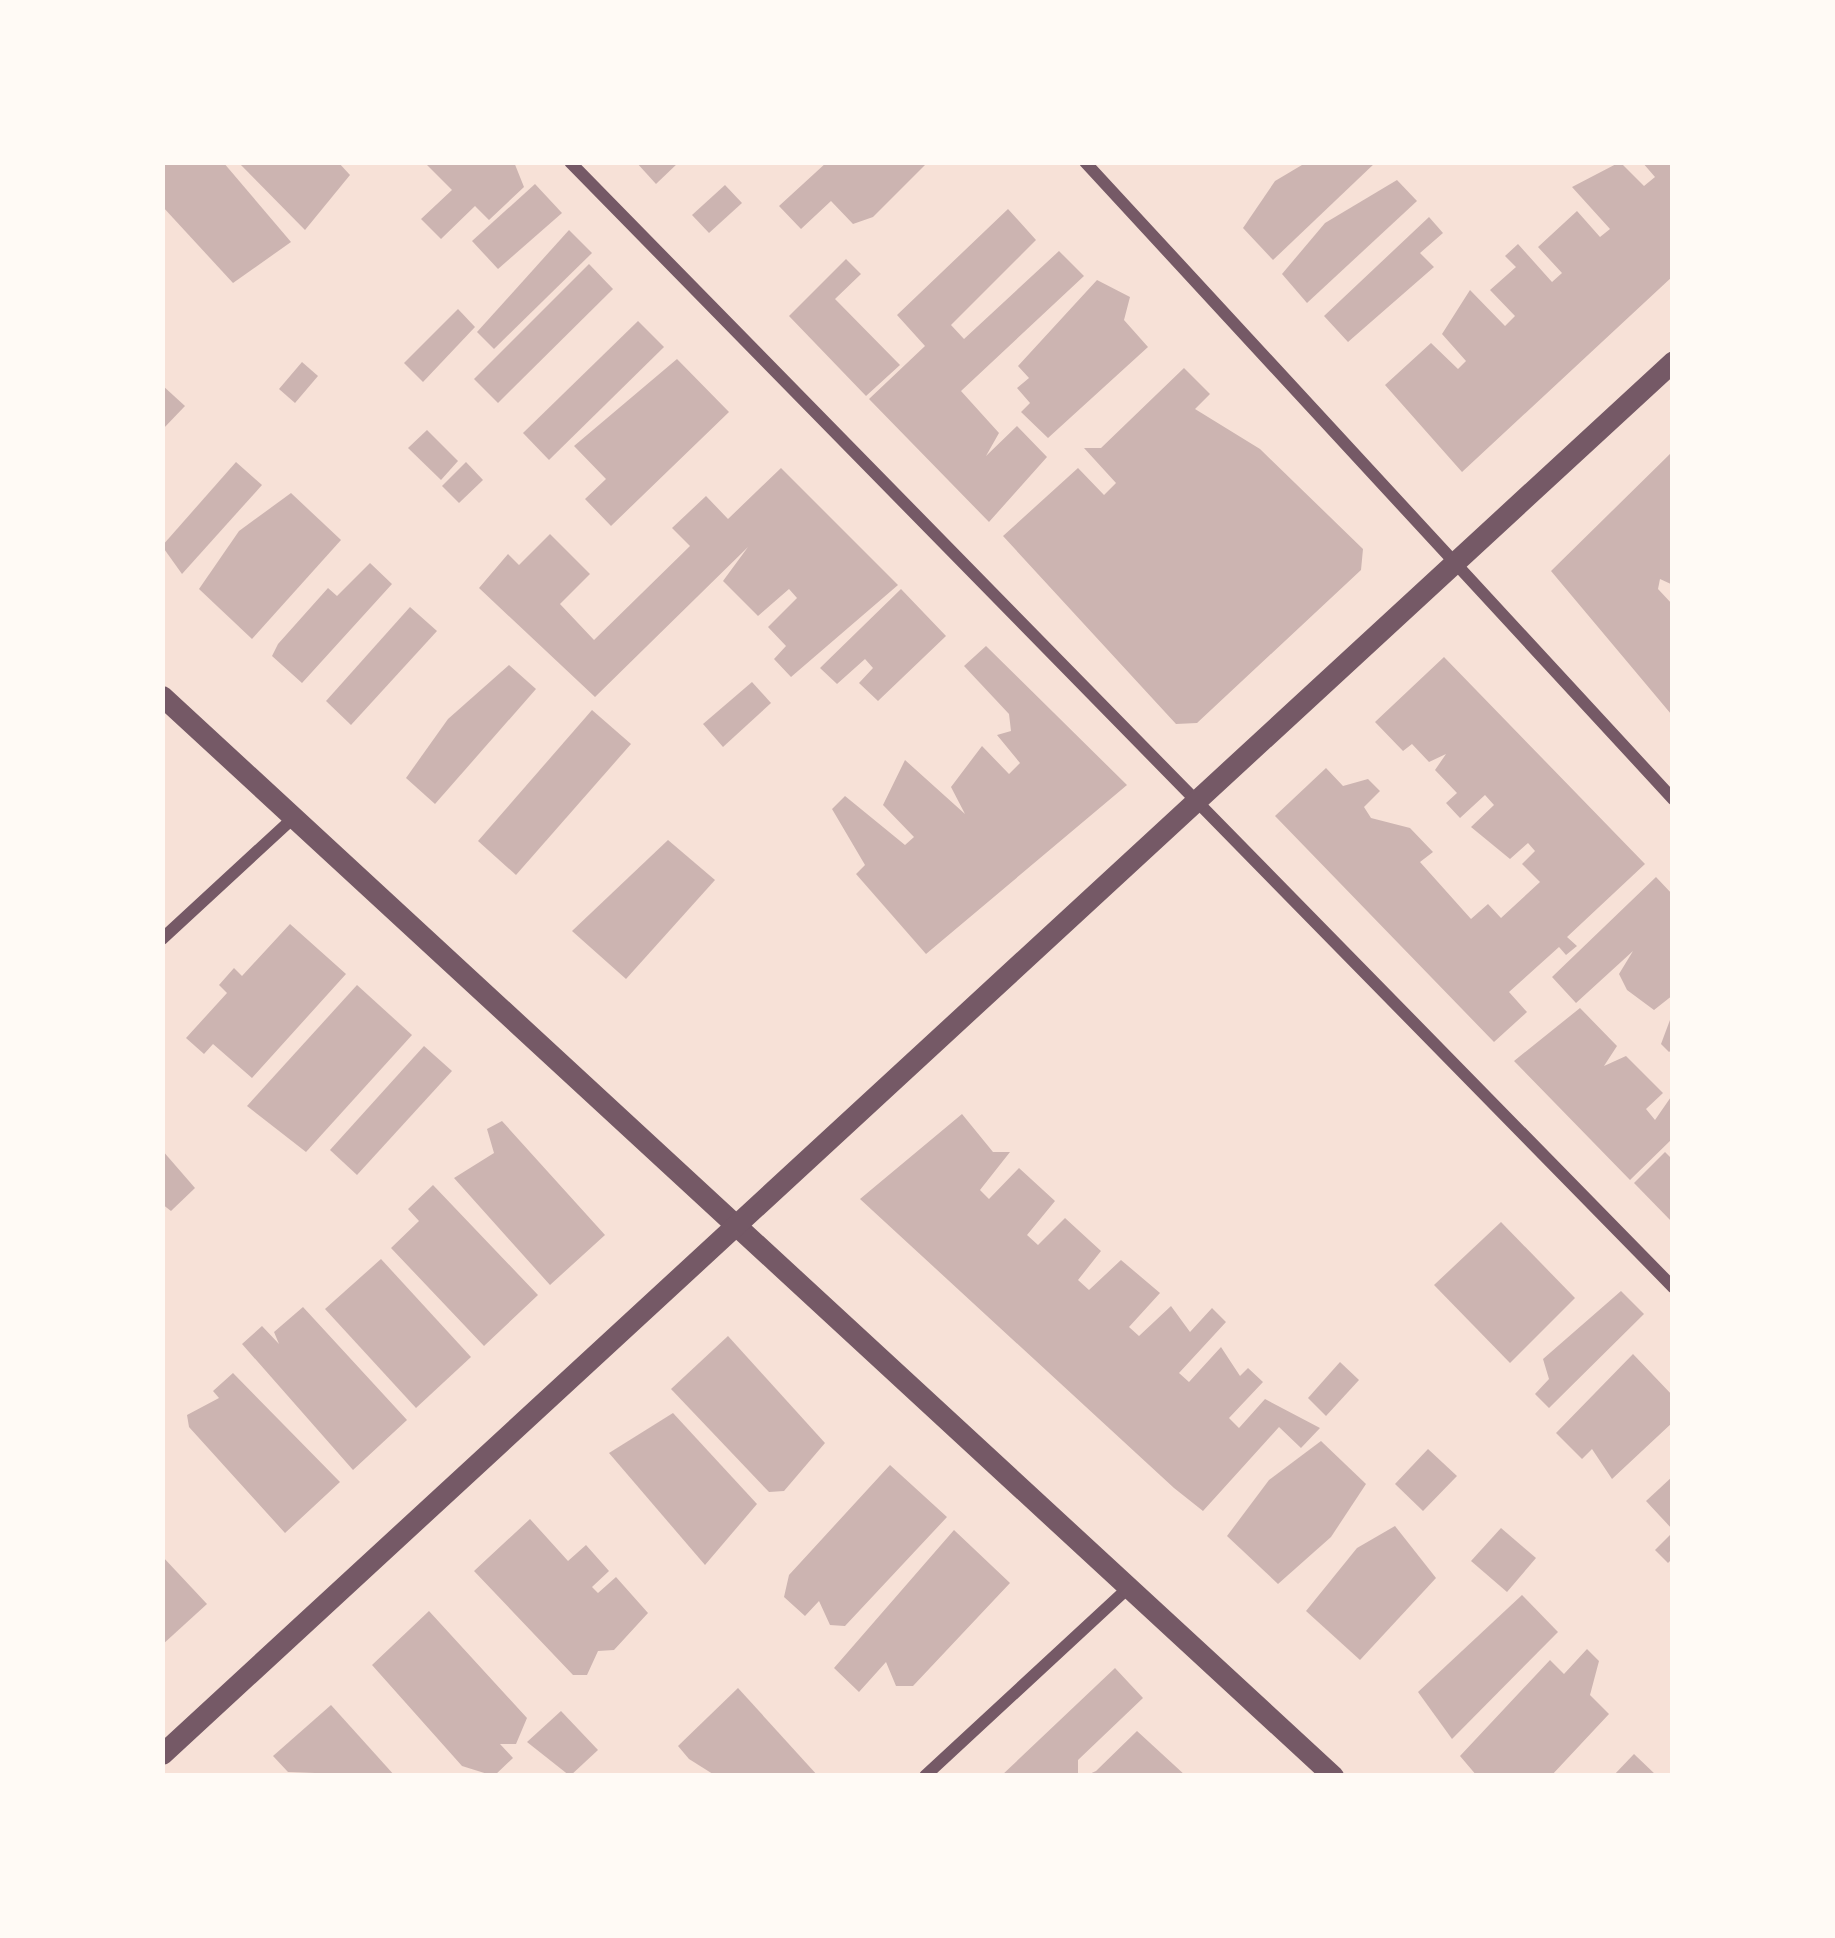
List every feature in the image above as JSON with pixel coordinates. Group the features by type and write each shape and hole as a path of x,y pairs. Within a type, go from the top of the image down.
{"street":[{"path":"569,162 1202,798 1673,1287"},
{"path":"1085,162 1673,800"},
{"path":"162,1754 1673,362"},
{"path":"162,696 1333,1776"},
{"path":"162,939 293,818"},
{"path":"925,1776 1128,1588"}],"building":[{"path":"162,162 223,162 291,242 233,283 162,206"},
{"path":"238,162 338,162 350,175 305,230"},
{"path":"424,162 514,162 524,187 489,220 475,206 441,239 421,219 452,190"},
{"path":"636,162 679,162 656,184"},
{"path":"827,162 928,162 873,217 853,224 831,201 801,229 779,206"},
{"path":"1307,162 1376,162 1273,260 1243,228 1275,181"},
{"path":"1620,162 1644,186 1655,177 1642,162 1673,162 1673,276 1462,472 1385,385 1431,343 1458,369 1466,361 1442,334 1470,290 1505,326 1515,316 1490,290 1516,267 1505,256 1518,244 1552,282 1562,273 1538,247 1577,211 1600,237 1610,229 1572,187"},
{"path":"1397,180 1417,201 1307,303 1282,274 1325,223"},
{"path":"535,184 562,213 498,269 472,241"},
{"path":"725,185 742,203 709,233 692,215"},
{"path":"1008,209 1036,240 951,325 964,339 1059,251 1084,276 961,391 999,433 986,456 1017,426 1047,457 989,522 869,399 925,346 897,315"},
{"path":"1429,217 1443,233 1420,253 1434,267 1348,342 1324,316"},
{"path":"569,230 592,253 494,349 477,332"},
{"path":"846,259 861,274 835,299 900,365 866,396 789,316"},
{"path":"589,264 613,289 498,403 474,379"},
{"path":"1097,280 1130,297 1124,320 1148,347 1048,438 1021,412 1030,403 1017,388 1029,378 1018,366"},
{"path":"458,309 475,327 423,382 404,363"},
{"path":"638,321 664,347 549,460 523,433"},
{"path":"677,359 729,412 611,526 585,499 606,479 574,446"},
{"path":"302,362 318,376 295,403 279,389"},
{"path":"1184,368 1210,394 1195,409 1260,449 1363,549 1361,570 1197,723 1176,724 1003,536 1078,468 1104,495 1116,483 1084,448 1101,448"},
{"path":"162,385 185,406 162,430"},
{"path":"427,430 458,461 441,480 408,448"},
{"path":"1673,451 1673,585 1660,579 1658,589 1673,605 1671,714 1551,571"},
{"path":"236,462 262,485 182,574 162,546"},
{"path":"466,462 483,480 459,503 442,486"},
{"path":"781,468 898,585 791,677 774,659 786,646 768,627 797,598 789,589 758,616 723,581 748,547 595,697 479,588 508,554 519,565 550,534 590,574 560,604 594,640 690,546 672,528 706,496 728,519"},
{"path":"291,493 341,540 252,639 199,589 239,531"},
{"path":"370,563 392,584 302,683 272,656 278,644 328,588 337,596"},
{"path":"901,589 946,636 878,701 859,683 873,668 865,659 837,684 820,668"},
{"path":"410,607 437,631 351,725 326,701"},
{"path":"986,646 1127,785 926,954 856,874 865,865 832,809 845,796 905,845 914,837 883,805 905,760 965,814 951,787 982,746 1009,774 1020,763 997,735 1011,731 1009,714 964,666"},
{"path":"1444,657 1645,864 1567,937 1577,946 1566,955 1559,947 1509,992 1527,1012 1494,1042 1275,816 1326,768 1343,786 1368,779 1380,791 1364,807 1371,818 1410,828 1433,852 1420,862 1471,919 1488,904 1501,918 1540,882 1522,864 1535,851 1528,843 1510,859 1471,827 1494,805 1485,795 1460,818 1446,803 1457,793 1435,770 1446,754 1429,762 1412,744 1403,751 1375,722"},
{"path":"509,665 536,689 435,804 406,778 448,719"},
{"path":"752,682 771,703 723,747 703,724"},
{"path":"592,710 631,744 516,875 478,841"},
{"path":"668,840 715,880 626,979 572,931"},
{"path":"1656,877 1673,895 1673,995 1654,1010 1627,990 1619,974 1633,951 1576,1003 1552,977"},
{"path":"290,924 346,974 252,1078 213,1044 204,1054 186,1038 227,993 219,985 234,968 242,976"},
{"path":"357,985 412,1035 306,1152 247,1106"},
{"path":"1580,1008 1617,1046 1604,1066 1626,1056 1663,1093 1646,1109 1655,1120 1673,1094 1673,1138 1630,1180 1514,1061"},
{"path":"1673,1012 1673,1049 1669,1052 1661,1044"},
{"path":"424,1046 452,1071 357,1175 330,1150"},
{"path":"962,1114 993,1152 1010,1152 980,1190 989,1199 1019,1168 1055,1201 1027,1235 1038,1245 1065,1218 1101,1251 1078,1280 1089,1290 1121,1260 1160,1293 1129,1327 1139,1336 1171,1306 1190,1332 1212,1308 1226,1322 1179,1373 1189,1382 1221,1347 1240,1376 1248,1368 1263,1382 1229,1418 1239,1428 1265,1399 1320,1428 1301,1448 1279,1427 1203,1511 1174,1488 860,1199"},
{"path":"502,1121 605,1235 550,1285 454,1178 494,1153 487,1129"},
{"path":"162,1150 195,1188 171,1211 162,1204"},
{"path":"1665,1152 1673,1160 1673,1223 1634,1183"},
{"path":"433,1185 538,1295 484,1346 391,1248 419,1221 408,1209"},
{"path":"1501,1222 1575,1298 1510,1363 1434,1285"},
{"path":"381,1259 471,1357 416,1408 325,1309"},
{"path":"1621,1291 1644,1314 1549,1408 1535,1394 1549,1379 1543,1359"},
{"path":"303,1307 407,1420 353,1470 242,1344 262,1326 279,1344 274,1332"},
{"path":"728,1336 825,1443 784,1491 769,1492 671,1389"},
{"path":"1633,1354 1673,1396 1673,1422 1612,1479 1592,1449 1582,1459 1556,1433"},
{"path":"1340,1362 1359,1380 1326,1416 1308,1398"},
{"path":"233,1373 340,1482 285,1533 189,1427 187,1415 219,1398 213,1391"},
{"path":"673,1413 757,1504 705,1565 609,1453"},
{"path":"1321,1441 1366,1484 1331,1537 1278,1584 1227,1536 1269,1480"},
{"path":"1428,1449 1457,1476 1423,1511 1395,1484"},
{"path":"890,1465 947,1517 845,1626 830,1625 819,1601 805,1616 784,1597 789,1575"},
{"path":"1673,1476 1673,1530 1646,1501"},
{"path":"530,1519 568,1561 586,1545 609,1571 592,1587 598,1593 616,1577 648,1613 614,1650 598,1651 587,1675 573,1675 474,1571"},
{"path":"1395,1526 1436,1578 1360,1660 1306,1611 1357,1548"},
{"path":"1501,1528 1536,1558 1507,1592 1471,1561"},
{"path":"954,1530 1010,1583 913,1686 896,1686 886,1662 859,1692 834,1668"},
{"path":"1673,1532 1673,1558 1668,1563 1655,1550"},
{"path":"162,1556 207,1604 162,1645"},
{"path":"1522,1595 1558,1632 1452,1739 1418,1692"},
{"path":"429,1611 527,1718 516,1744 500,1744 513,1758 494,1776 462,1766 372,1665"},
{"path":"1587,1649 1599,1661 1590,1695 1609,1714 1551,1776 1477,1776 1460,1756 1550,1660 1564,1674"},
{"path":"1115,1668 1143,1698 1078,1760 1078,1776 1001,1776"},
{"path":"738,1688 818,1776 716,1776 689,1759 678,1746"},
{"path":"331,1705 395,1776 288,1772 273,1756"},
{"path":"561,1711 598,1750 570,1776 527,1742"},
{"path":"1137,1731 1186,1776 1085,1776 1096,1771"},
{"path":"1634,1754 1657,1776 1613,1776"}]}
